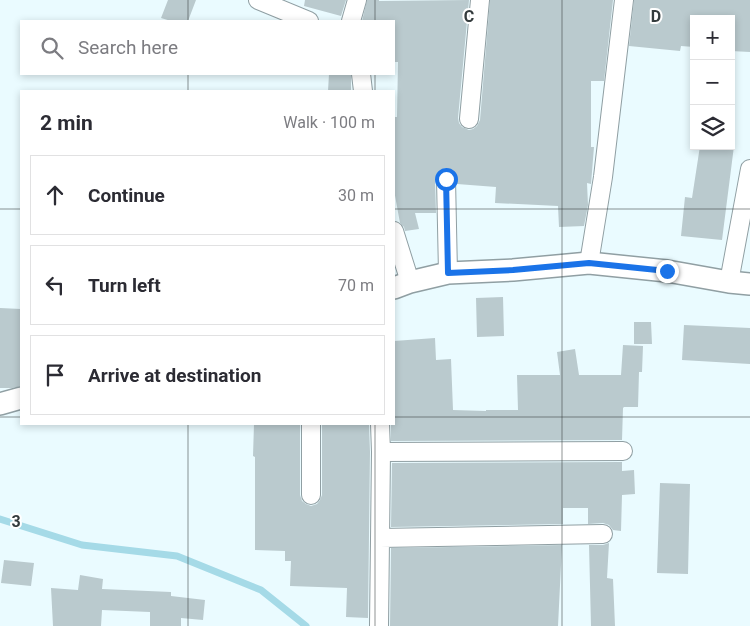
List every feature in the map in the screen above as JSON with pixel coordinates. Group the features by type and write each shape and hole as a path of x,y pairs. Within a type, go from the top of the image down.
{"street":[{"path":"258,0 307,20"},
{"path":"351,20 357,0"},
{"path":"468,119 480,0"},
{"path":"589,263 604,177 624,0"},
{"path":"360,75 363,90"},
{"path":"395,238 402,285 448,273 513,270 589,263 667,271 740,283 750,169"},
{"path":"446,179 448,273"},
{"path":"0,404 20,398"},
{"path":"311,425 311,495"},
{"path":"379,626 380,425"},
{"path":"381,452 623,451"},
{"path":"380,538 604,534"}],"building":[{"path":"168,0 196,0 188,20 168,20 161,18"},
{"path":"305,0 346,0 341,16 304,6"},
{"path":"367,0 469,0 458,118 462,127 469,130 477,126 480,120 490,0 613,0 604,81 591,81 591,147 594,147 591,184 587,183 588,205 584,226 559,227 558,206 495,203 496,187 457,184 455,173 445,168 437,173 435,179 436,213 415,213 419,229 405,231 400,223 395,196 395,117 397,117 398,62 395,62 395,20 362,20"},
{"path":"634,0 750,0 750,52 735,51 735,15 690,15 690,47 681,46 680,51 629,46"},
{"path":"329,75 351,75 351,90 328,90"},
{"path":"699,150 733,150 722,240 681,236 685,197 692,198"},
{"path":"503,297 504,336 477,337 476,298"},
{"path":"0,308 20,309 20,386 0,388"},
{"path":"634,322 651,322 652,344 634,344"},
{"path":"684,325 750,328 750,364 682,360"},
{"path":"435,338 436,360 451,359 453,410 486,411 518,410 517,375 560,375 557,352 575,349 579,375 621,375 623,345 643,346 642,372 639,372 638,407 623,408 622,440 391,441 391,425 395,425 395,341"},
{"path":"254,425 300,425 300,495 302,501 311,506 317,504 322,495 322,425 369,425 368,618 346,617 347,588 290,586 291,561 285,561 285,551 255,550 255,457 253,456"},
{"path":"622,462 622,471 634,470 635,494 622,495 621,531 613,530 609,525 603,523 588,524 588,508 563,508 563,524 391,527 392,463"},
{"path":"660,483 690,484 688,574 657,573"},
{"path":"609,543 607,578 613,579 615,626 591,626 589,545"},
{"path":"562,545 558,626 390,626 391,548"},
{"path":"4,560 34,563 31,586 1,583"},
{"path":"80,575 103,579 102,589 171,592 171,596 205,600 203,620 181,618 181,626 150,626 150,612 102,610 101,626 53,626 51,588 78,590"}],"waterway":[{"path":"0,519 82,545 177,556 261,590 306,626"}],"route":[{"path":"446,179 448,273 513,270 589,263 667,271"}]}
